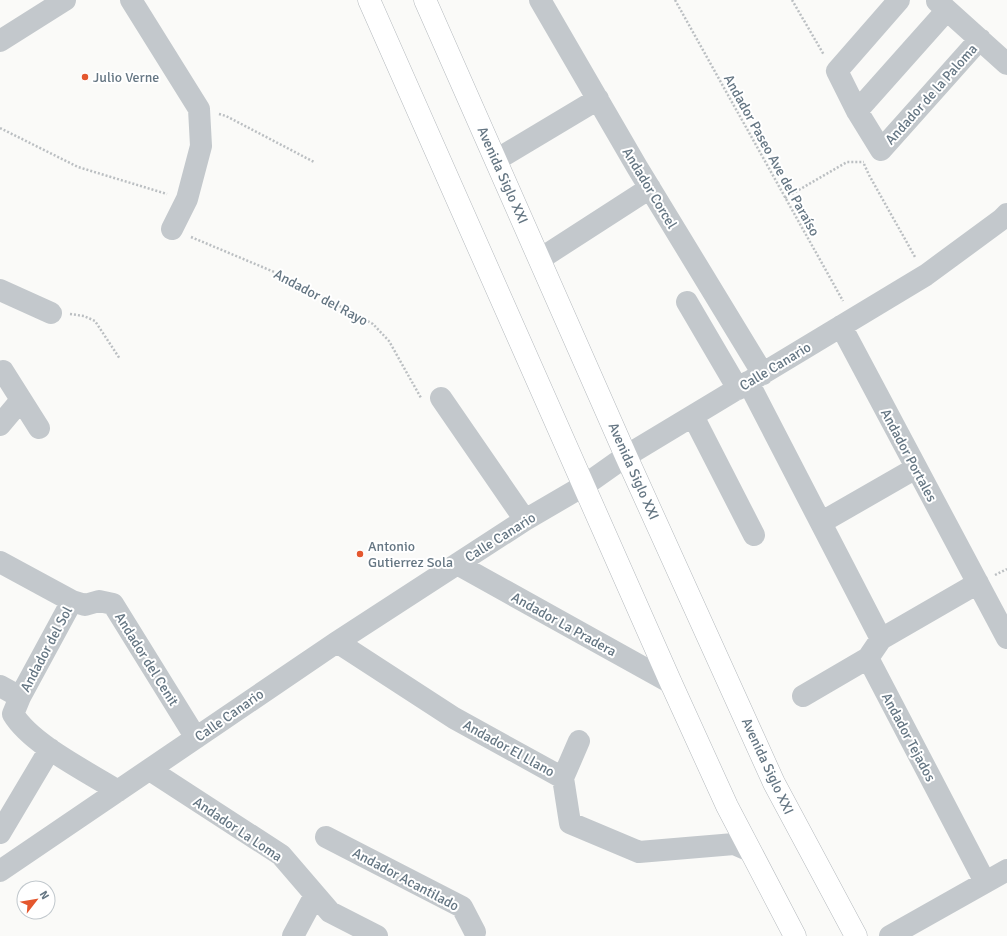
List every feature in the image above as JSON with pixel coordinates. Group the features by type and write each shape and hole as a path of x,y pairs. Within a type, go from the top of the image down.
{"highway":[{"path":"369,0 585,485 671,683 727,806 795,936"},
{"name":"Avenida Siglo XXI","path":"425,0 626,456 774,783 856,936"}],"street":[{"path":"0,41 65,0"},
{"path":"131,0 199,109 201,146 187,199 172,229"},
{"name":"Andador Corcel","path":"540,0 650,188 750,382"},
{"path":"838,72 899,0"},
{"name":"Andador de la Paloma","path":"857,111 942,5 1007,64"},
{"name":"Andador de la Paloma","path":"838,72 857,111 872,156 980,39"},
{"path":"496,160 598,99"},
{"path":"540,259 650,188"},
{"name":"Calle Canario","path":"2,866 150,770 337,642 525,520 585,485 626,456 926,275 1005,219"},
{"path":"0,290 51,313"},
{"path":"687,302 750,382 881,639"},
{"name":"Andador Portales","path":"847,323 916,468 1007,638"},
{"path":"3,371 39,428"},
{"path":"441,398 525,520"},
{"path":"0,425 21,400"},
{"path":"693,416 754,535"},
{"path":"822,522 916,468"},
{"name":"Andador del Cenit","path":"0,562 72,601 85,605 99,602 113,604 196,738"},
{"name":"Andador La Pradera","path":"457,564 671,683"},
{"path":"803,696 868,658 881,639 978,583"},
{"name":"Andador del Sol","path":"50,749 20,725 13,714 20,697 72,601"},
{"name":"Andador El Llano","path":"337,642 454,718 563,778"},
{"name":"Andador Tejados","path":"868,658 985,882"},
{"name":"Andador del Sol","path":"0,686 20,697"},
{"name":"Andador El Llano","path":"579,741 563,778 570,823 639,852 734,844 750,851"},
{"path":"0,833 50,749 118,791"},
{"name":"Andador La Loma","path":"150,770 281,855 330,912 377,936"},
{"name":"Andador Acantilado","path":"326,837 462,907 477,934"},
{"path":"890,936 1007,870"},
{"path":"292,936 315,895"}],"path":[{"name":"Andador Paseo Ave del Paraíso","path":"675,0 785,198 847,323"},
{"path":"792,0 827,60 838,72"},
{"path":"199,109 226,116 314,162"},
{"path":"0,128 78,167 187,199"},
{"path":"785,198 847,162 872,156 869,175 926,275"},
{"name":"Andador del Rayo","path":"172,229 280,274 373,324 389,341 421,399 441,398"},
{"path":"51,313 84,316 95,321 120,359"}],"place":[{"name":"Julio Verne","path":"85,77"},
{"name":"Antonio Gutierrez Sola","path":"360,554"}]}
